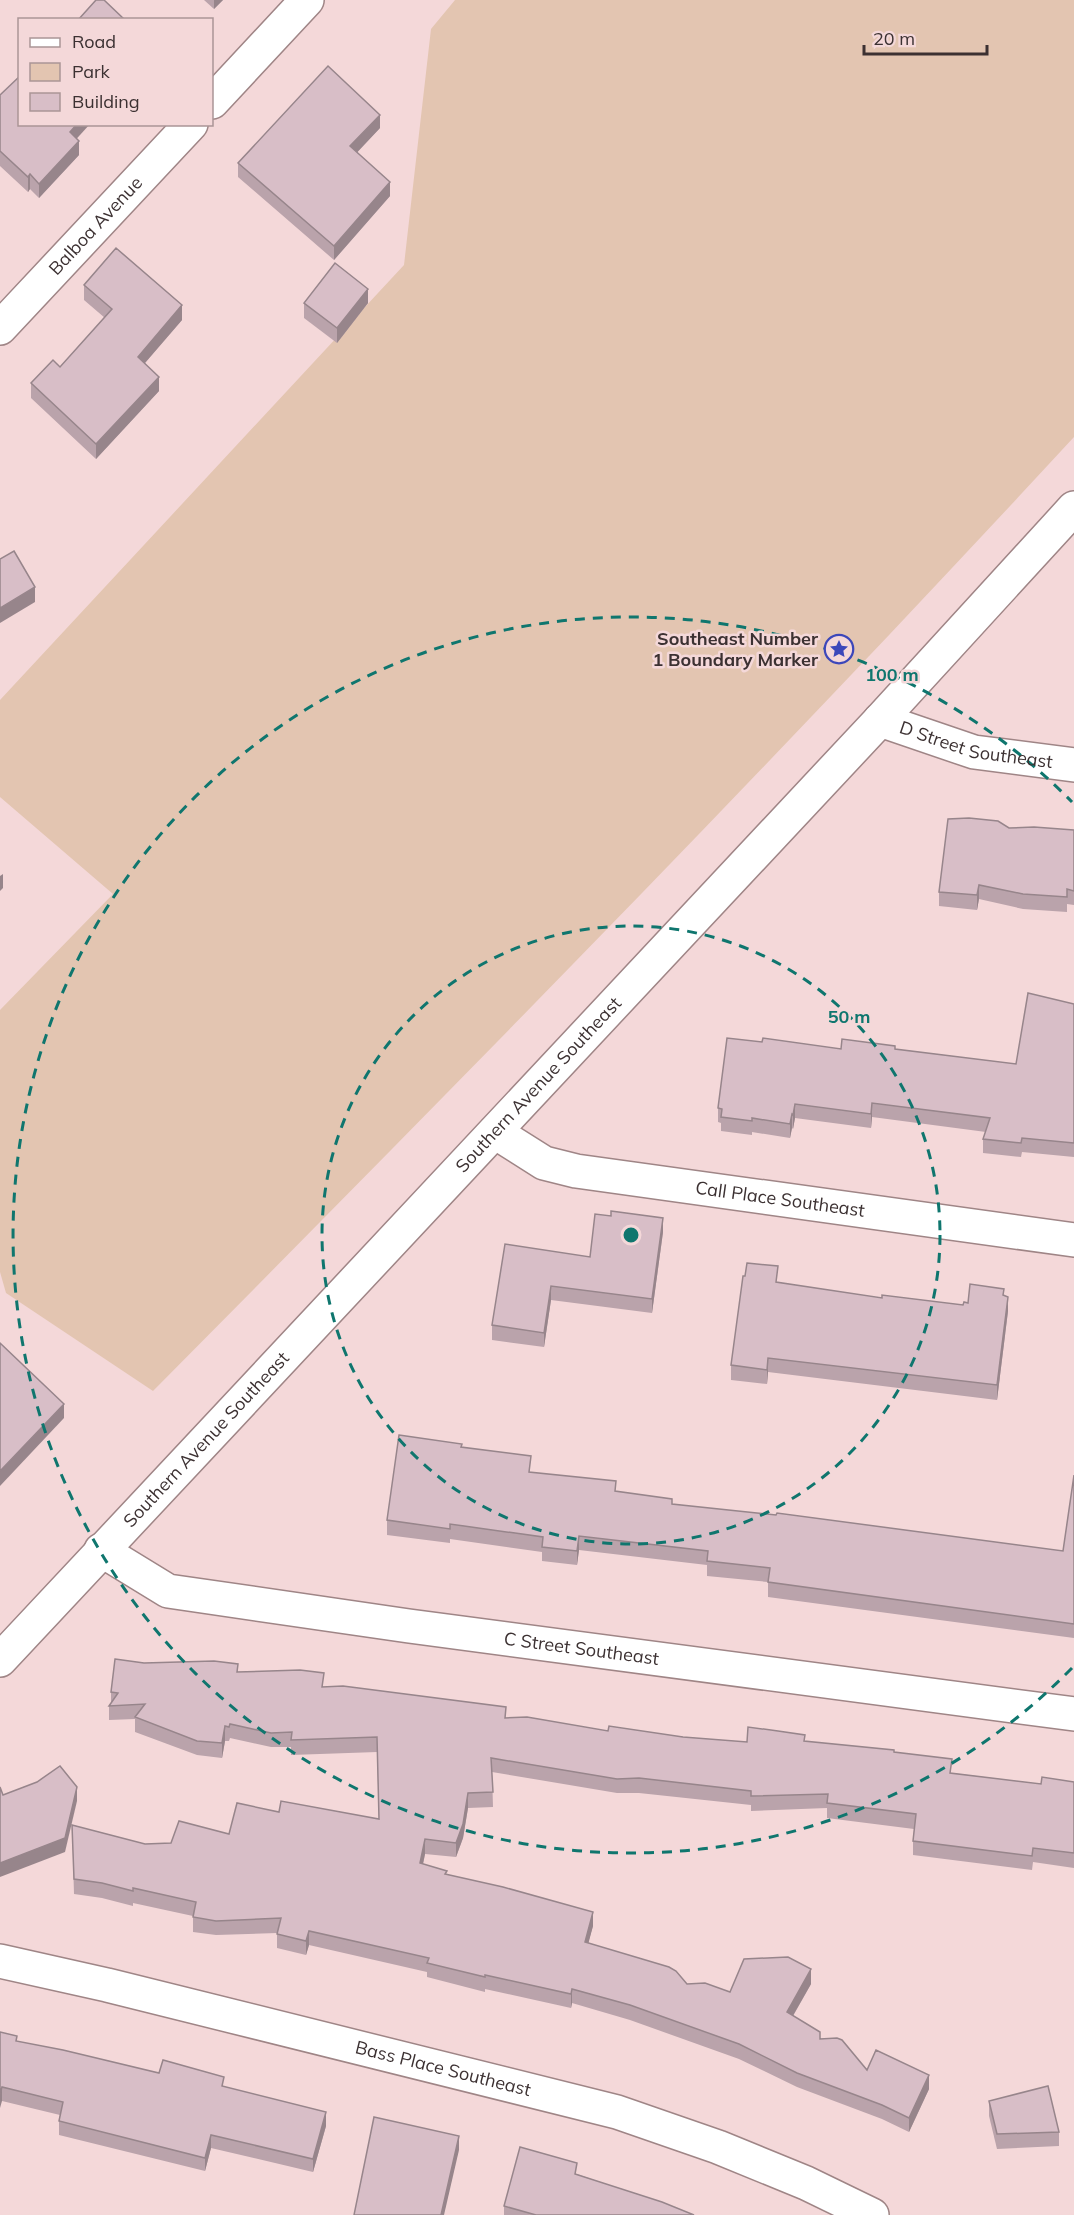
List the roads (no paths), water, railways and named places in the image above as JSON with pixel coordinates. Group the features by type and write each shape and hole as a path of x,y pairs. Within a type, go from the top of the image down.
{"street":[{"path":"213,101 307,0"},
{"name":"Balboa Avenue","path":"0,328 189,126"},
{"name":"Southern Avenue Southeast","path":"0,1660 880,720 1074,508"},
{"name":"D Street Southeast","path":"880,720 974,752 1074,765"},
{"name":"Call Place Southeast","path":"495,1132 544,1163 576,1171 1074,1240"},
{"name":"C Street Southeast","path":"101,1550 168,1591 409,1626 1074,1714"},
{"name":"Bass Place Southeast","path":"0,1960 564,2097 617,2112 718,2147 806,2183 872,2215"}],"place":[{"name":"Southeast Number 1 Boundary Marker","path":"839,649"}]}
